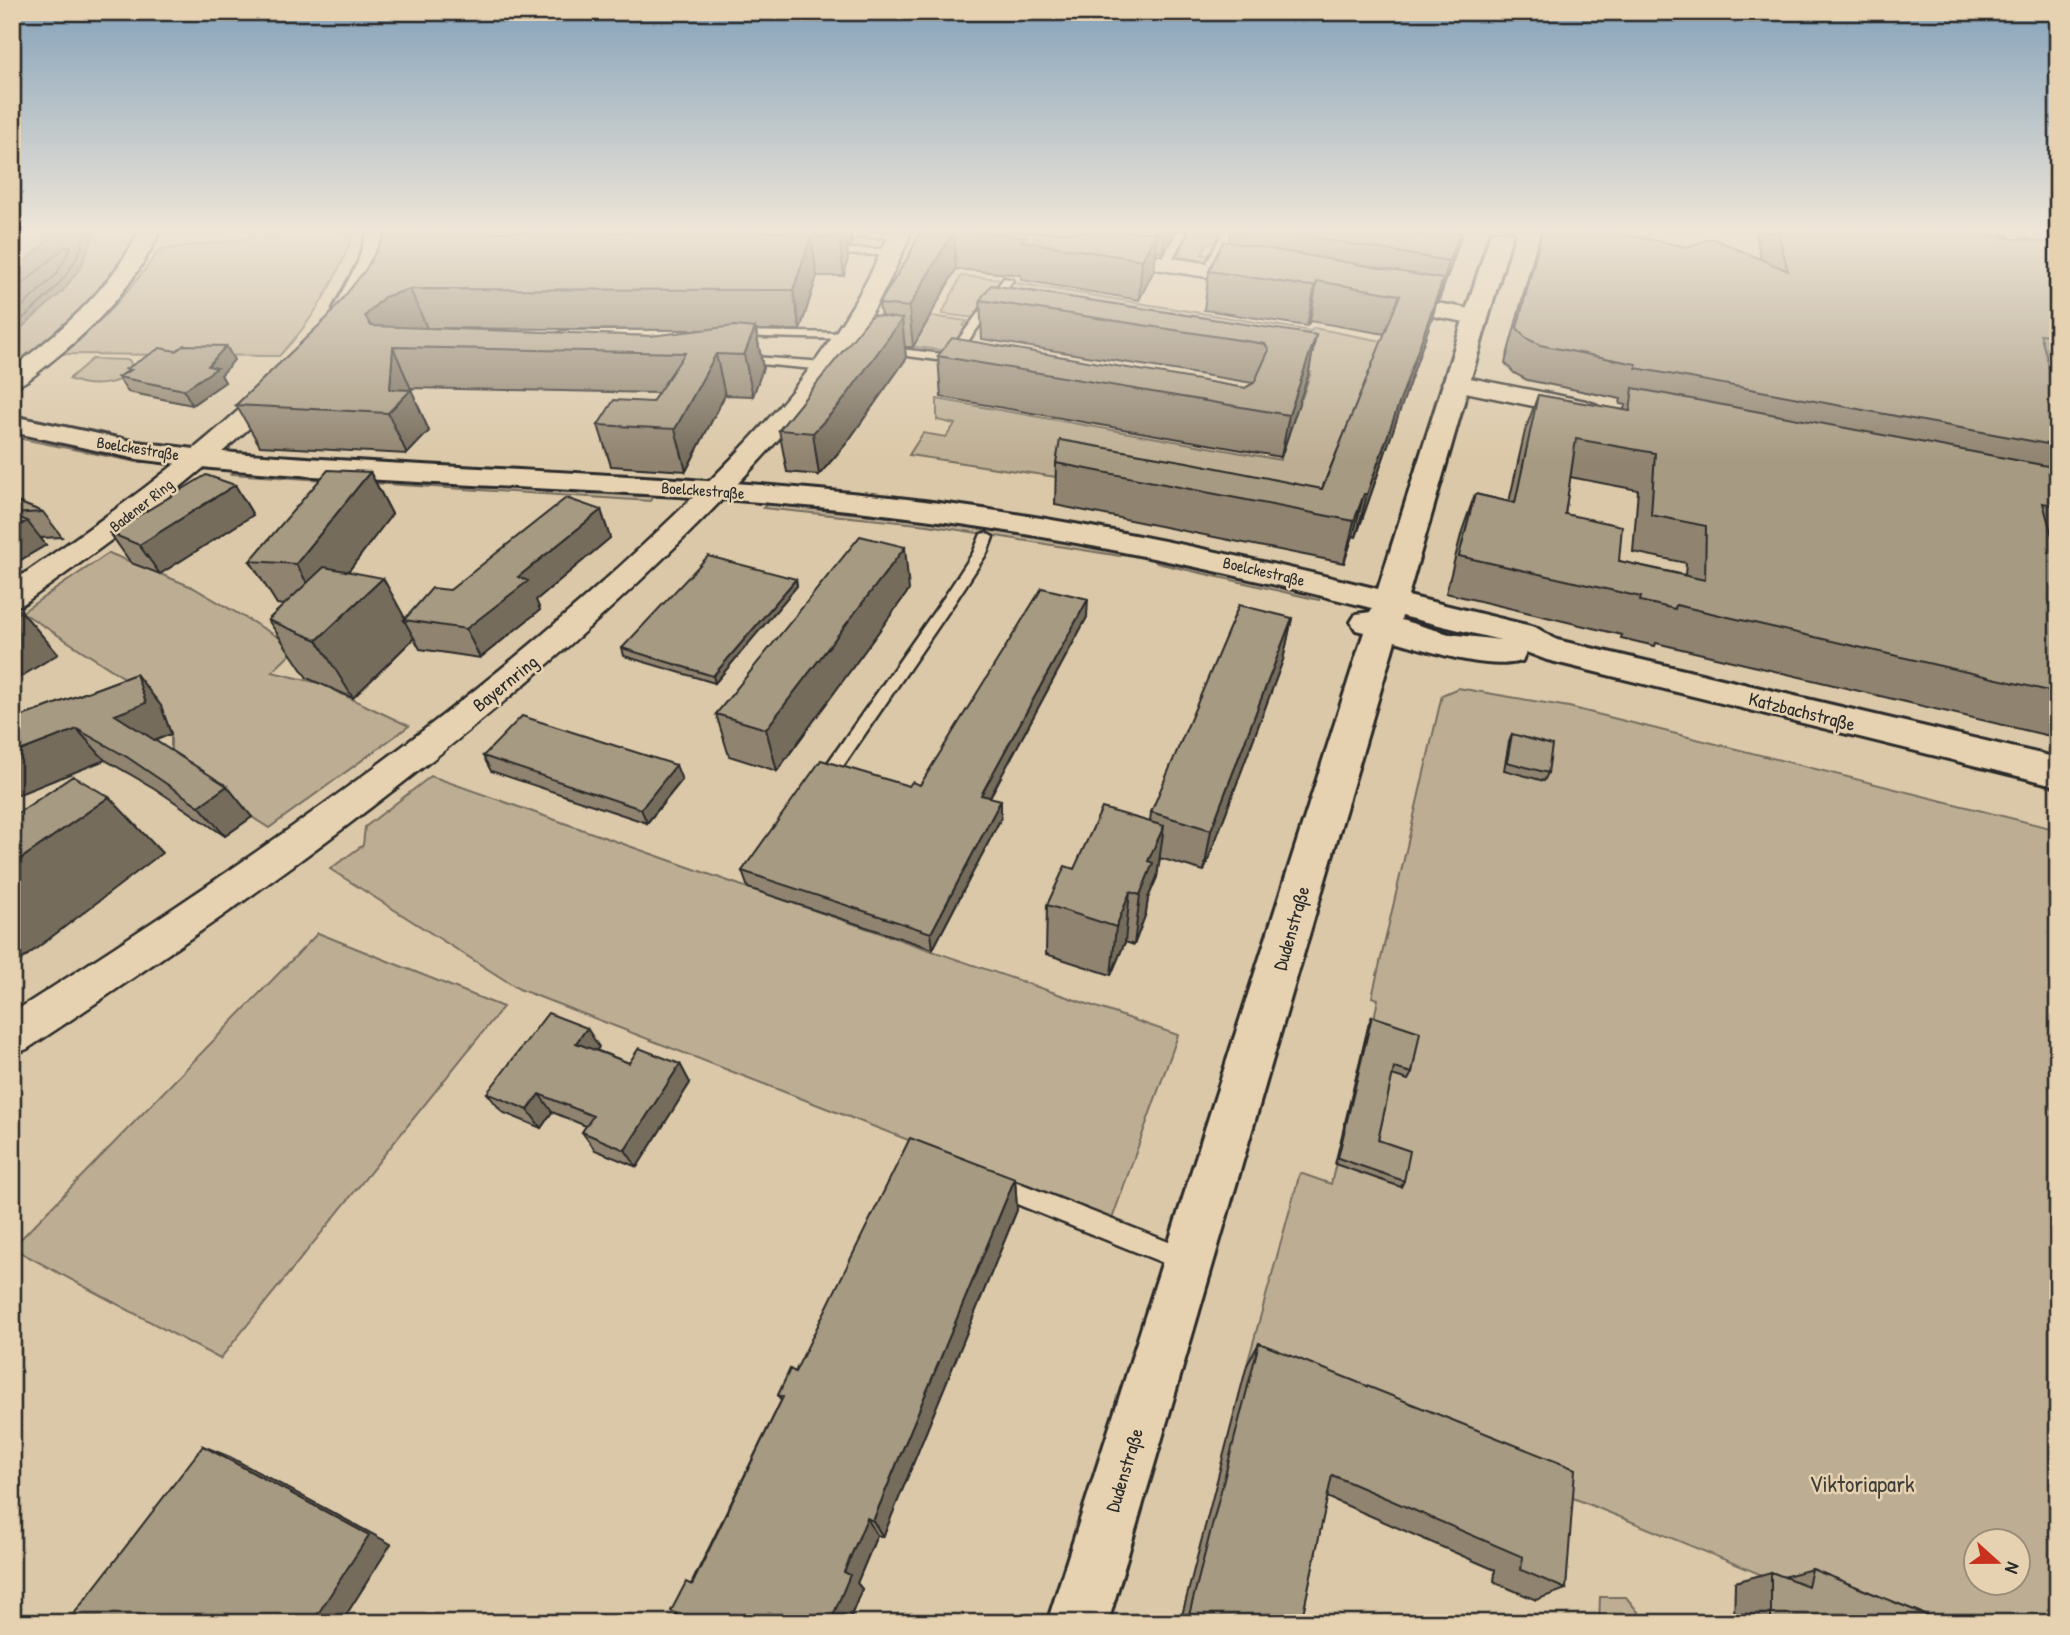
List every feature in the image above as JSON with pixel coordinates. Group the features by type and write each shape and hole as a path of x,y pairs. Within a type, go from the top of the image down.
{"main road":[{"name":"Dudenstraße","path":"1077,1623 1479,308"},
{"name":"Boelckestraße","path":"12,424 153,453 191,465"},
{"name":"Boelckestraße","path":"12,441 191,465 303,484 945,512 1385,613"},
{"name":"Boelckestraße","path":"707,500 1140,556"},
{"name":"Katzbachstraße","path":"1385,613 1449,645 1522,654 1547,649 2058,772"}],"street":[{"path":"12,380 95,308"},
{"path":"334,324 345,308"},
{"name":"Bayernring","path":"12,1036 246,880 436,739 594,609 707,500 770,434 842,349 864,308"},
{"path":"1427,308 1476,317"},
{"name":"Badener Ring","path":"12,597 117,524 191,465 269,397 294,371"},
{"path":"1455,383 1607,413"}],"lane":[{"path":"958,372 945,370 951,358 969,344 991,308"},
{"path":"545,334 699,334"},
{"path":"726,334 842,349"},
{"path":"726,361 842,349"},
{"path":"871,349 951,358"},
{"path":"833,768 950,599 980,553 986,537"},
{"path":"1002,1187 1189,1261"}],"green space":[{"path":"12,308 83,308 66,325 12,372"},
{"path":"112,308 316,308 279,356 64,354"},
{"path":"945,308 982,308 975,318 942,314"},
{"path":"992,308 1172,308 1311,331 1314,328 1382,341 1308,523 1076,480 909,455 923,433 946,437 955,424 937,420 937,399 1281,460 1279,394 1302,398 1311,372 984,319"},
{"path":"931,316 967,321 963,326 968,327 949,351 876,342 916,341"},
{"path":"92,359 129,360 134,369 120,379 103,384 86,384 69,379"},
{"path":"16,433 146,459 141,463 12,437"},
{"path":"236,470 653,496 650,501 231,474"},
{"path":"767,504 974,526 1064,540 1125,554 1120,556 928,525 763,508"},
{"path":"109,553 192,587 297,648 272,672 335,687 333,690 409,726 269,828 171,765 171,734 157,699 22,612"},
{"path":"1157,558 1321,595 1319,600 1157,563 1154,560"},
{"name":"Viktoriapark","path":"1458,688 1569,707 2058,830 2058,1623 1880,1623 1247,1365 1300,1173 1331,1184 1369,1023 1373,1024 1378,999 1372,997 1442,695"},
{"path":"431,776 1178,1035 1112,1219 519,989 330,869 363,845 365,827"},
{"path":"318,933 503,1007 220,1359 12,1248"},
{"path":"1600,1597 1626,1597 1647,1623 1599,1623"}],"water":[{"path":"12,308 43,308 12,336"}],"building":[{"path":"335,308 373,308 365,316 371,326 651,336 735,326 755,328 744,355 716,354 675,429 598,425 614,400 652,402 685,353 393,347 390,389 411,390 388,413 236,405"},
{"path":"1034,308 1142,308 1316,335 1289,415 938,356 952,338 1245,388 1254,383 1269,350 1265,344"},
{"path":"1395,308 1433,308 1367,494 1364,494 1354,521 1056,463 1060,440 1322,489"},
{"path":"1522,308 2058,308 2058,336 2040,334 2054,383 2058,388 2058,446 1636,368 1636,364 1540,345 1526,338 1517,328"},
{"path":"872,315 902,319 841,403 813,433 779,430"},
{"path":"184,345 226,346 208,366 217,368 184,390 118,377 160,348 176,351"},
{"path":"1633,388 2058,468 2058,506 2043,503 2058,557 2058,693 1676,605 1675,609 1640,601 1641,597 1459,556 1475,494 1515,503 1538,395 1630,411","holes":["1576,439 1655,453 1651,515 1706,526 1705,580 1619,561 1622,526 1565,514"]},
{"path":"328,470 370,472 296,564 250,561"},
{"path":"206,475 235,485 139,545 110,533"},
{"path":"566,498 601,510 518,577 528,581 466,629 404,620 432,588 450,590"},
{"path":"12,500 43,512 12,514"},
{"path":"12,514 27,521 12,529"},
{"path":"860,536 905,547 766,729 716,714"},
{"path":"708,556 796,579 713,676 622,648"},
{"path":"324,567 383,578 317,640 268,620"},
{"path":"1042,588 1088,599 981,795 1001,800 931,933 742,871 821,760 909,786 912,782 920,785"},
{"path":"1239,605 1292,618 1211,830 1151,812"},
{"path":"12,607 21,611 12,616"},
{"path":"136,674 146,703 115,715 227,786 199,806 127,757 77,729 12,754 12,720"},
{"path":"522,716 676,765 641,809 483,756"},
{"path":"1512,734 1552,745 1548,773 1507,762"},
{"path":"73,776 109,797 12,865 12,817"},
{"path":"1102,808 1164,826 1148,861 1153,863 1140,895 1130,892 1116,927 1047,905 1065,866 1074,869"},
{"path":"548,1013 587,1028 576,1043 629,1063 639,1048 680,1064 625,1150 582,1132 593,1116 539,1094 528,1110 487,1093"},
{"path":"1372,1016 1420,1032 1412,1073 1394,1068 1378,1140 1410,1151 1404,1181 1338,1158"},
{"path":"910,1138 1015,1178 873,1521 867,1518 844,1572 850,1575 830,1623 672,1623 677,1614 671,1611 686,1582 692,1585 783,1397 778,1395 790,1369 795,1372"},
{"path":"1259,1343 1575,1469 1566,1589 1521,1570 1523,1557 1332,1475 1301,1623 1187,1623"},
{"path":"203,1446 369,1535 312,1623 67,1623"},
{"path":"1812,1569 1946,1623 1771,1623 1771,1572 1808,1586"}]}
